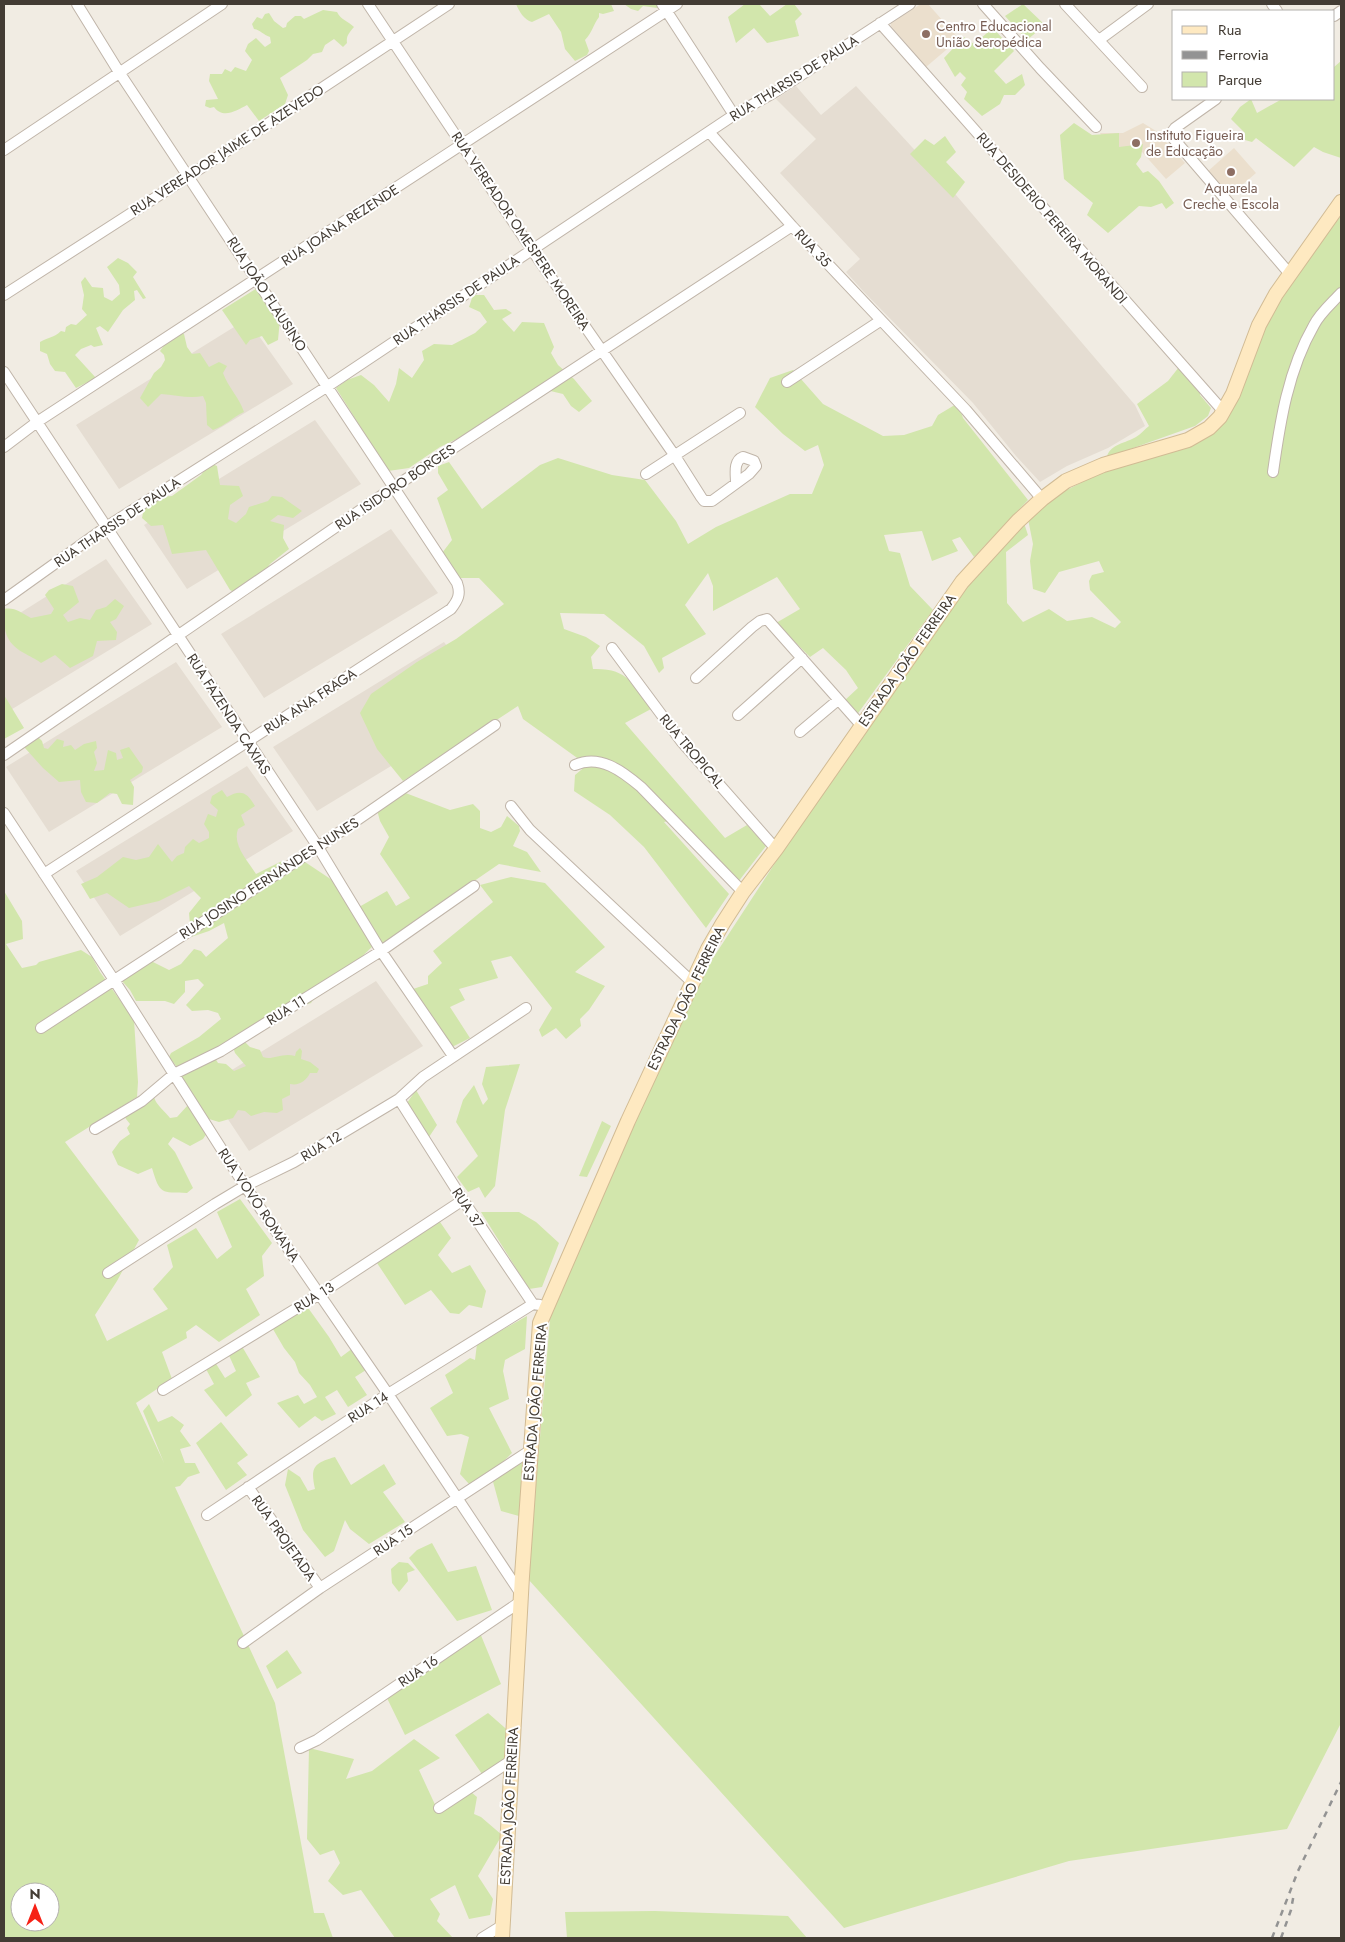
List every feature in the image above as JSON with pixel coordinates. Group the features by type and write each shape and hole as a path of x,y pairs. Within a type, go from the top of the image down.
{"street":[{"name":"RUA JOÃO FLAUSINO","path":"77,4 119,72 457,583"},
{"path":"4,150 222,4"},
{"name":"RUA VEREADOR OMESPERE MOREIRA","path":"368,4 532,250 676,456 704,501 712,501 736,484"},
{"name":"RUA VEREADOR JAIME DE AZEVEDO","path":"4,295 189,176 449,4"},
{"name":"RUA JOANA REZENDE","path":"4,447 37,422 463,144 664,7 677,4"},
{"name":"RUA THARSIS DE PAULA","path":"4,600 106,528 328,386 734,115 775,92 907,4"},
{"path":"984,4 1040,68 1096,127"},
{"path":"1066,4 1142,87"},
{"path":"1099,40 1148,4"},
{"path":"664,7 734,115"},
{"name":"RUA DESIDERIO PEREIRA MORANDI","path":"880,23 1224,412"},
{"path":"1215,100 1175,128 1172,132 1173,138 1289,273"},
{"name":"RUA 35","path":"710,132 792,226 966,410 1042,499"},
{"name":"ESTRADA JOÃO FERREIRA","path":"502,1931 540,1305 692,982 719,929 743,892 776,849 962,582 1018,521 1042,499 1066,481 1088,471 1188,440 1209,428 1224,412 1233,394 1259,325 1276,294 1289,273 1341,202"},
{"name":"RUA ISIDORO BORGES","path":"4,756 394,487 792,226"},
{"path":"1273,472 1280,418 1296,367 1314,325 1341,293"},
{"path":"787,382 880,321"},
{"name":"RUA FAZENDA CAXIAS","path":"4,372 318,847 382,951 453,1056"},
{"path":"646,474 740,413"},
{"name":"RUA ANA FRAGA","path":"44,874 452,609 458,600 457,583"},
{"path":"696,678 752,627 764,620 769,620 861,725"},
{"name":"RUA TROPICAL","path":"612,648 681,741 776,849"},
{"path":"738,715 802,658"},
{"path":"800,732 838,700"},
{"name":"RUA JOSINO FERNANDES NUNES","path":"41,1028 318,847 495,724"},
{"path":"575,765 590,761 601,762 627,776 641,787 743,892"},
{"path":"511,806 530,830 626,918 692,982"},
{"name":"RUA VOVÓ ROMANA","path":"4,812 245,1186 388,1394 521,1598"},
{"name":"RUA 11","path":"95,1129 142,1100 174,1074 222,1051 382,951 474,886"},
{"name":"RUA 12","path":"108,1273 245,1186 294,1162 399,1099 422,1077 526,1008"},
{"name":"RUA 37","path":"399,1099 463,1200 540,1305"},
{"name":"RUA 13","path":"163,1390 320,1294 463,1200"},
{"name":"RUA 14","path":"207,1515 388,1394 540,1305"},
{"name":"RUA 15","path":"244,1644 320,1588 531,1450"},
{"name":"RUA PROJETADA","path":"248,1487 320,1588"},
{"name":"RUA 16","path":"300,1748 317,1740 521,1598"},
{"path":"440,1808 512,1760"},
{"path":"482,1938 502,1931"}],"shaded area":[{"name":"Centro Educacional União Seropédica","path":"921,4 928,4 959,39 926,67 891,26 891,23"},
{"path":"796,86 821,115 856,86 956,195 1135,405 1145,426 1108,448 1067,466 1040,482 973,403 846,272 860,259 780,173 816,139 776,99"},
{"name":"Instituto Figueira de Educação","path":"1143,123 1156,131 1185,163 1166,179 1142,152 1114,159 1100,133 1123,133"},
{"name":"Aquarela Creche e Escola","path":"1234,148 1256,173 1228,197 1207,172"},
{"path":"247,319 293,384 119,489 76,425"},
{"path":"315,420 361,484 187,589 144,525"},
{"path":"391,529 438,593 264,698 221,634"},
{"path":"106,559 152,624 4,714 4,623"},
{"path":"444,642 490,706 317,811 273,747"},
{"path":"176,662 222,727 49,832 6,767"},
{"path":"247,766 293,831 120,936 76,871"},
{"path":"376,981 423,1046 249,1151 206,1086"}],"green space":[{"path":"516,4 611,4 614,11 603,14 599,13 599,17 585,40 589,51 587,55 575,61 565,49 561,32 549,14 532,22 524,17"},
{"path":"624,4 657,4 657,8 643,6 638,11"},
{"path":"745,4 759,4 770,16 787,4 794,4 802,14 795,21 799,36 767,43 754,28 736,43 728,17"},
{"path":"1023,4 1045,25 1027,40 1005,16"},
{"path":"323,10 337,12 354,27 348,35 347,43 343,47 334,39 325,45 322,52 313,54 280,78 288,95 285,104 259,121 247,105 230,113 221,113 214,107 205,106 206,100 218,99 209,81 210,74 222,74 225,69 231,72 235,67 246,71 252,60 245,51 248,44 256,38 265,47 271,43 270,37 254,29 252,24 257,17 262,19 265,14 269,13 274,21 283,28 295,16 301,16 304,19"},
{"path":"993,28 1014,51 994,71 1006,84 1022,74 1025,85 1015,95 1004,95 1000,104 982,116 964,99 967,92 961,85 966,78 960,72 955,77 944,58 964,37 974,44"},
{"path":"1341,61 1341,158 1314,147 1294,167 1256,138 1252,142 1245,140 1245,133 1231,119 1240,107 1250,100 1251,100 1257,113 1280,100 1335,100 1335,66"},
{"path":"1074,123 1092,135 1119,133 1119,147 1143,144 1141,157 1136,164 1143,173 1148,171 1159,181 1174,203 1166,209 1162,203 1151,207 1139,206 1108,233 1087,215 1093,203 1064,179 1060,135"},
{"path":"945,136 956,152 946,162 965,182 953,198 910,154 925,139 934,145"},
{"path":"1341,216 1341,1723 1287,1829 1069,1861 844,1928 528,1579 551,1308 698,981 864,727 970,582 1024,523 1028,535 1006,552 1007,603 1023,622 1049,609 1067,621 1092,617 1115,628 1121,622 1090,590 1089,581 1092,575 1104,572 1099,561 1059,572 1045,593 1033,589 1030,561 1033,544 1028,519 1059,494 1098,474 1214,431 1265,323 1305,260"},
{"path":"118,258 128,263 137,272 133,277 146,298 143,299 137,290 134,291 135,300 123,310 108,332 100,326 96,328 103,345 94,347 91,345 81,349 75,355 96,378 76,388 65,372 55,371 50,364 47,354 40,351 40,342 61,331 65,332 66,327 71,324 76,325 87,315 82,309 84,295 81,282 85,277 92,287 103,288 104,297 112,301 120,294 119,285 107,267"},
{"path":"257,288 280,319 278,340 268,345 262,336 250,340 246,345 222,310"},
{"path":"473,295 484,295 494,310 506,309 512,313 502,319 514,332 522,322 544,323 554,347 551,353 558,365 574,379 592,401 579,412 571,406 563,394 538,388 461,437 440,447 409,468 388,471 336,388 347,380 361,375 374,385 389,402 396,384 399,368 412,378 424,360 422,351 434,344 452,345 475,333 487,322 480,312 469,307"},
{"path":"180,331 184,334 187,347 192,354 200,353 209,367 219,362 227,366 223,373 244,412 213,430 207,425 206,403 203,396 188,397 161,394 148,407 140,398 154,373 165,360 164,355 160,351 168,340"},
{"path":"1179,367 1200,390 1200,395 1211,408 1208,416 1195,426 1107,456 1115,446 1136,437 1149,426 1137,404 1168,381"},
{"path":"793,370 823,404 883,436 904,435 932,426 938,415 958,403 963,418 1028,500 974,557 960,537 952,540 958,551 932,561 922,531 884,535 889,551 900,553 910,586 933,610 856,716 844,701 858,688 846,670 823,648 810,657 776,623 800,609 777,577 713,611 713,586 708,573 685,605 706,634 662,658 664,668 659,673 644,646 604,614 560,613 564,629 586,637 600,646 591,657 593,669 614,671 634,685 651,709 625,723 725,838 747,825 766,846 738,882 677,819 664,822 729,894 706,928 644,847 610,815 574,791 575,775 587,765 523,719 518,706 403,781 377,749 360,713 371,694 417,662 456,639 504,604 479,578 456,578 442,553 452,540 437,498 448,490 438,473 438,466 449,462 482,509 540,465 558,458 612,475 645,480 676,521 688,544 716,527 790,494 812,494 824,465 818,445 805,451 783,434 755,407 770,378"},
{"path":"210,463 217,466 220,485 239,486 243,496 230,505 228,519 236,523 246,514 249,507 268,501 272,496 282,497 302,511 293,518 278,515 270,521 284,525 283,538 289,549 270,564 262,575 236,593 230,590 206,550 172,554 163,525 151,526 142,518 144,508 159,497 172,496 201,475"},
{"path":"62,584 73,586 79,602 63,615 68,622 80,618 90,620 96,610 106,607 115,599 124,606 116,619 110,622 117,632 116,640 97,641 93,656 70,668 55,655 41,663 17,649 9,640 4,623 4,609 15,610 31,618 51,614 54,609 45,595 49,590"},
{"path":"4,695 24,728 4,739"},
{"path":"34,733 42,741 44,748 48,749 57,739 64,741 63,747 71,745 75,750 84,744 96,741 97,748 94,752 97,763 94,771 104,770 108,750 116,753 117,760 123,758 120,750 129,747 143,767 142,772 130,780 134,787 133,805 122,804 117,794 110,793 97,803 86,802 81,792 80,780 59,782 25,748 25,738"},
{"path":"222,790 227,797 236,793 243,793 255,806 241,815 245,825 238,829 237,841 242,853 256,874 282,861 292,869 305,862 335,882 374,945 355,963 325,981 311,1003 257,1022 233,1040 177,1067 169,1057 171,1053 199,1037 221,1019 218,1013 208,1010 192,1011 186,1005 204,985 198,979 185,981 185,992 174,1004 165,1001 136,1001 122,981 151,961 169,970 181,964 194,949 201,951 206,957 228,938 224,923 209,931 191,937 189,913 201,898 189,886 159,901 129,908 107,893 90,899 81,884 97,877 123,857 136,860 149,857 158,844 172,862 177,856 184,853 185,847 193,839 199,843 209,838 209,832 204,824 208,814 216,817 218,810 210,803 212,796"},
{"path":"403,792 450,810 473,804 480,811 480,828 491,832 501,827 507,816 519,826 520,831 513,846 527,852 541,872 499,864 381,945 359,907 387,891 396,906 410,898 380,854 389,837 380,821 377,810"},
{"path":"511,877 545,883 605,947 575,972 605,986 589,1010 580,1019 581,1026 566,1039 556,1028 542,1037 539,1030 552,1008 511,956 491,961 498,978 459,989 465,1000 450,1007 470,1038 452,1047 413,989 428,984 428,976 442,963 433,951 493,902 480,885"},
{"path":"4,891 22,921 23,939 6,944 22,968 81,950 92,957 100,972 134,1020 138,1082 137,1097 65,1142 139,1240 117,1281 95,1315 107,1341 168,1309 153,1289 173,1267 167,1245 196,1228 217,1259 232,1247 217,1212 240,1199 272,1243 262,1256 264,1276 246,1289 260,1315 219,1342 196,1325 186,1332 187,1338 162,1352 172,1379 136,1403 164,1463 143,1411 149,1404 158,1422 172,1416 184,1425 180,1431 191,1446 180,1449 185,1463 195,1463 200,1473 188,1477 180,1486 175,1487 275,1703 314,1913 324,1913 333,1938 4,1938"},
{"path":"245,1042 250,1047 260,1050 263,1057 266,1058 286,1055 295,1056 300,1048 302,1051 301,1059 310,1062 319,1069 317,1073 310,1073 302,1082 290,1084 290,1095 282,1099 283,1110 277,1113 264,1112 251,1116 245,1111 238,1110 233,1118 219,1122 209,1119 201,1123 207,1133 203,1139 190,1146 173,1137 168,1144 175,1152 193,1188 187,1193 167,1192 160,1188 152,1168 138,1174 118,1165 112,1152 120,1141 130,1134 127,1128 130,1124 124,1114 154,1097 170,1118 177,1117 188,1105 180,1076 184,1071 193,1071 215,1058 218,1063 226,1064 234,1071 246,1066 235,1053 233,1047"},
{"path":"520,1064 505,1110 495,1186 485,1198 479,1187 468,1192 457,1177 478,1156 456,1122 463,1100 474,1085 483,1105 488,1099 482,1084 486,1067"},
{"path":"416,1090 437,1125 429,1137 407,1103"},
{"path":"602,1121 611,1126 587,1177 579,1176"},
{"path":"481,1212 519,1212 536,1222 559,1243 542,1287 529,1289"},
{"path":"438,1219 451,1238 438,1255 452,1273 470,1265 486,1291 482,1308 469,1305 459,1314 450,1313 431,1290 405,1305 375,1260"},
{"path":"306,1305 341,1357 353,1348 366,1370 355,1377 367,1395 348,1407 337,1390 325,1397 336,1414 322,1421 315,1416 299,1428 277,1403 298,1395 304,1404 317,1397 310,1385 299,1373 295,1362 270,1324"},
{"path":"527,1316 525,1349 505,1360 503,1371 509,1399 489,1408 512,1453 487,1475 469,1484 460,1474 469,1437 461,1434 447,1436 430,1408 453,1393 445,1375 470,1358 475,1360 477,1344"},
{"path":"240,1343 260,1377 246,1383 252,1395 226,1417 204,1390 214,1384 206,1369 213,1359 225,1378 236,1371 227,1351"},
{"path":"221,1422 248,1455 237,1463 247,1475 226,1490 196,1443"},
{"path":"335,1457 351,1485 384,1464 396,1484 383,1492 405,1522 369,1544 350,1529 345,1520 334,1551 325,1557 303,1530 285,1485 288,1469 300,1477 308,1491 315,1489 313,1476 315,1467 322,1461"},
{"path":"526,1460 519,1516 501,1511 492,1478"},
{"path":"432,1543 448,1572 476,1566 492,1610 457,1621 409,1558 417,1550"},
{"path":"399,1562 408,1563 415,1570 407,1573 408,1581 399,1592 392,1583 391,1569"},
{"path":"480,1633 501,1684 405,1735 386,1696"},
{"path":"287,1650 302,1673 277,1689 266,1666"},
{"path":"488,1713 512,1734 508,1756 482,1774 455,1735"},
{"path":"414,1739 440,1758 419,1770 438,1811 471,1792 477,1797 474,1814 481,1817 502,1835 478,1876 493,1899 490,1915 469,1919 455,1885 430,1899 440,1914 437,1921 453,1938 395,1938 361,1890 343,1895 328,1881 340,1863 334,1850 320,1855 307,1839 309,1748 354,1759 346,1779 372,1771"},
{"path":"655,1911 788,1916 807,1938 567,1938 565,1912"}],"railway":[{"path":"1272,1938 1298,1871 1341,1782"},
{"path":"1281,1938 1291,1910 1294,1893"}],"place":[{"name":"Centro Educacional União Seropédica","path":"926,34"},
{"name":"Instituto Figueira de Educação","path":"1136,143"},
{"name":"Aquarela Creche e Escola","path":"1231,172"}]}
